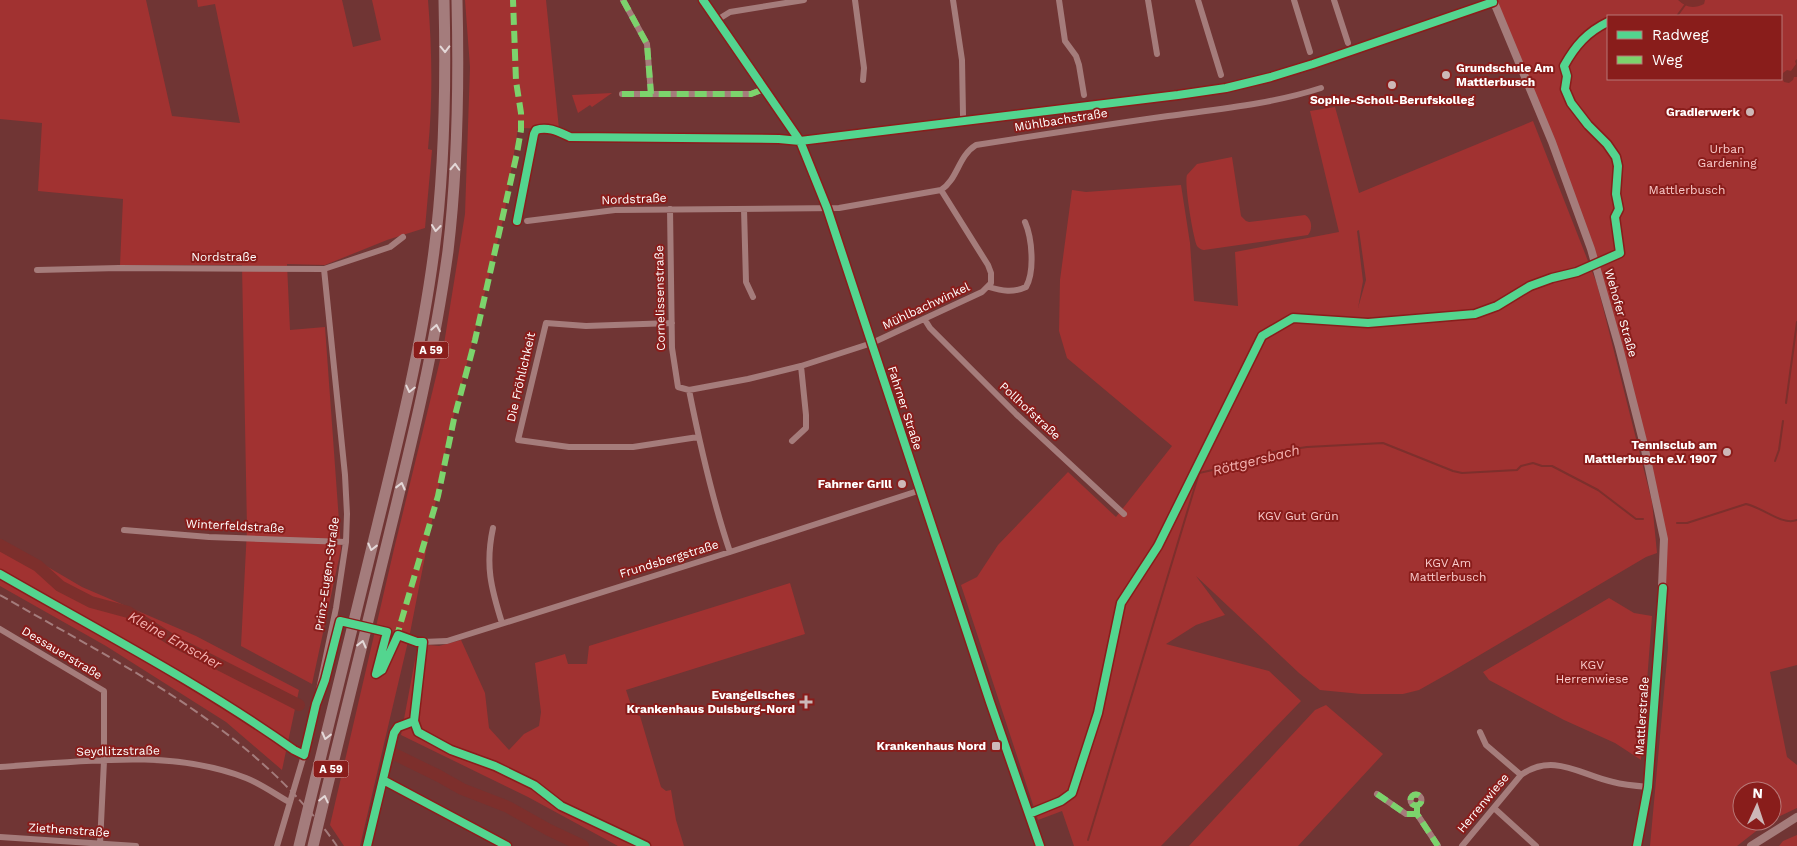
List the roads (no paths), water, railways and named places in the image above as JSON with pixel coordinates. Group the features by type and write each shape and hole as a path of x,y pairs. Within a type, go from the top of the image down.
{"highway":[{"name":"A 59","path":"299,843 394,460 413,375 426,304 438,213 445,121 444,0"},
{"name":"A 59","path":"313,846 406,464 440,304 448,250 456,149 459,65 457,0"}],"street":[{"path":"623,0 640,28 647,44 651,94"},
{"name":"Fahrner Straße","path":"703,0 800,141 828,208 1022,798 1040,846"},
{"path":"717,20 730,12 804,0"},
{"path":"855,0 864,68 863,80"},
{"path":"953,0 962,60 963,114"},
{"path":"1059,0 1065,42 1076,56 1084,95"},
{"path":"1148,0 1157,54"},
{"path":"1198,0 1221,75"},
{"path":"1294,0 1310,52"},
{"path":"1334,0 1348,44"},
{"name":"Wehofer Straße","path":"1493,0 1534,95 1574,198 1591,249 1619,347 1658,506 1664,539 1663,588"},
{"name":"Mühlbachstraße","path":"942,190 950,182 965,153 976,145 1085,127 1255,104 1300,95 1321,88"},
{"path":"622,94 751,94 764,89"},
{"path":"828,208 839,208 942,190"},
{"name":"Mühlbachwinkel","path":"689,390 748,379 801,366 872,343 925,320 989,287 992,278 988,265 942,190"},
{"name":"Nordstraße","path":"527,221 608,211 828,208"},
{"name":"Cornelissenstraße","path":"670,209 672,348 678,387 689,390"},
{"path":"744,209 746,282 753,297"},
{"name":"Mühlbachwinkel","path":"989,287 1001,291 1011,291 1026,286 1029,280 1031,246 1026,222"},
{"name":"Nordstraße","path":"38,270 119,268 324,270 390,247 403,237"},
{"name":"Prinz-Eugen-Straße","path":"277,846 304,754 316,704 336,608 346,542 347,514 344,475 324,270"},
{"name":"Pollhofstraße","path":"925,320 930,328 1016,414 1124,514"},
{"name":"Die Fröhlichkeit","path":"672,323 586,326 546,323 518,440 569,447 633,447 698,437"},
{"path":"792,441 806,428 801,366"},
{"path":"689,390 698,437 720,522 730,552"},
{"name":"Frundsbergstraße","path":"423,642 447,641 920,490"},
{"path":"493,528 489,549 491,588 502,623"},
{"name":"Winterfeldstraße","path":"124,530 209,537 346,542"},
{"name":"Mattlerstraße","path":"1637,846 1648,787 1663,588"},
{"name":"Dessauerstraße","path":"0,629 104,691 104,761"},
{"name":"Herrenwiese","path":"1480,732 1486,745 1521,775"},
{"name":"Seydlitzstraße","path":"0,767 137,759 166,761 228,772 260,785 289,802"},
{"path":"100,844 104,761"},
{"name":"Herrenwiese","path":"1462,846 1521,775 1528,770 1542,765 1560,765 1613,782 1648,787"},
{"path":"1377,794 1406,814 1418,814"},
{"path":"1416,806 1418,814 1438,846"},
{"path":"1494,808 1536,846"},
{"path":"1751,846 1796,817"},
{"name":"Ziethenstraße","path":"0,837 136,846"}],"waterway":[{"path":"1678,15 1685,5"},
{"path":"1786,403 1797,322"},
{"path":"1775,461 1779,450 1783,421"},
{"name":"Röttgersbach","path":"1088,840 1199,473 1249,462 1258,456 1266,456 1273,452 1307,447 1383,443 1462,473 1517,470 1521,466 1533,463 1542,466 1552,466 1598,490 1636,519 1643,519"},
{"name":"Röttgersbach","path":"1677,523 1687,523 1746,504 1778,518 1791,521 1797,520"},
{"name":"Kleine Emscher","path":"0,545 38,566 60,586 91,602 128,612 175,642 299,705"},
{"name":"Kleine Emscher","path":"394,754 462,789 508,807 583,846"}],"railway":[{"path":"0,595 154,684 227,734 261,762 293,793 337,846"}],"place":[{"name":"Grundschule Am Mattlerbusch","path":"1446,75"},
{"name":"Sophie-Scholl-Berufskolleg","path":"1392,85"},
{"name":"Gradierwerk","path":"1750,112"},
{"name":"Tennisclub am Mattlerbusch e.V. 1907","path":"1727,452"},
{"name":"Fahrner Grill","path":"902,484"},
{"name":"Evangelisches Krankenhaus Duisburg-Nord","path":"806,702"},
{"name":"Krankenhaus Nord","path":"996,746"}],"park label":[{"name":"Urban Gardening","path":"1727,156"},
{"name":"Mattlerbusch","path":"1687,190"},
{"name":"KGV Gut Grün","path":"1298,516"},
{"name":"KGV Am Mattlerbusch","path":"1448,570"},
{"name":"KGV Herrenwiese","path":"1592,672"}]}
